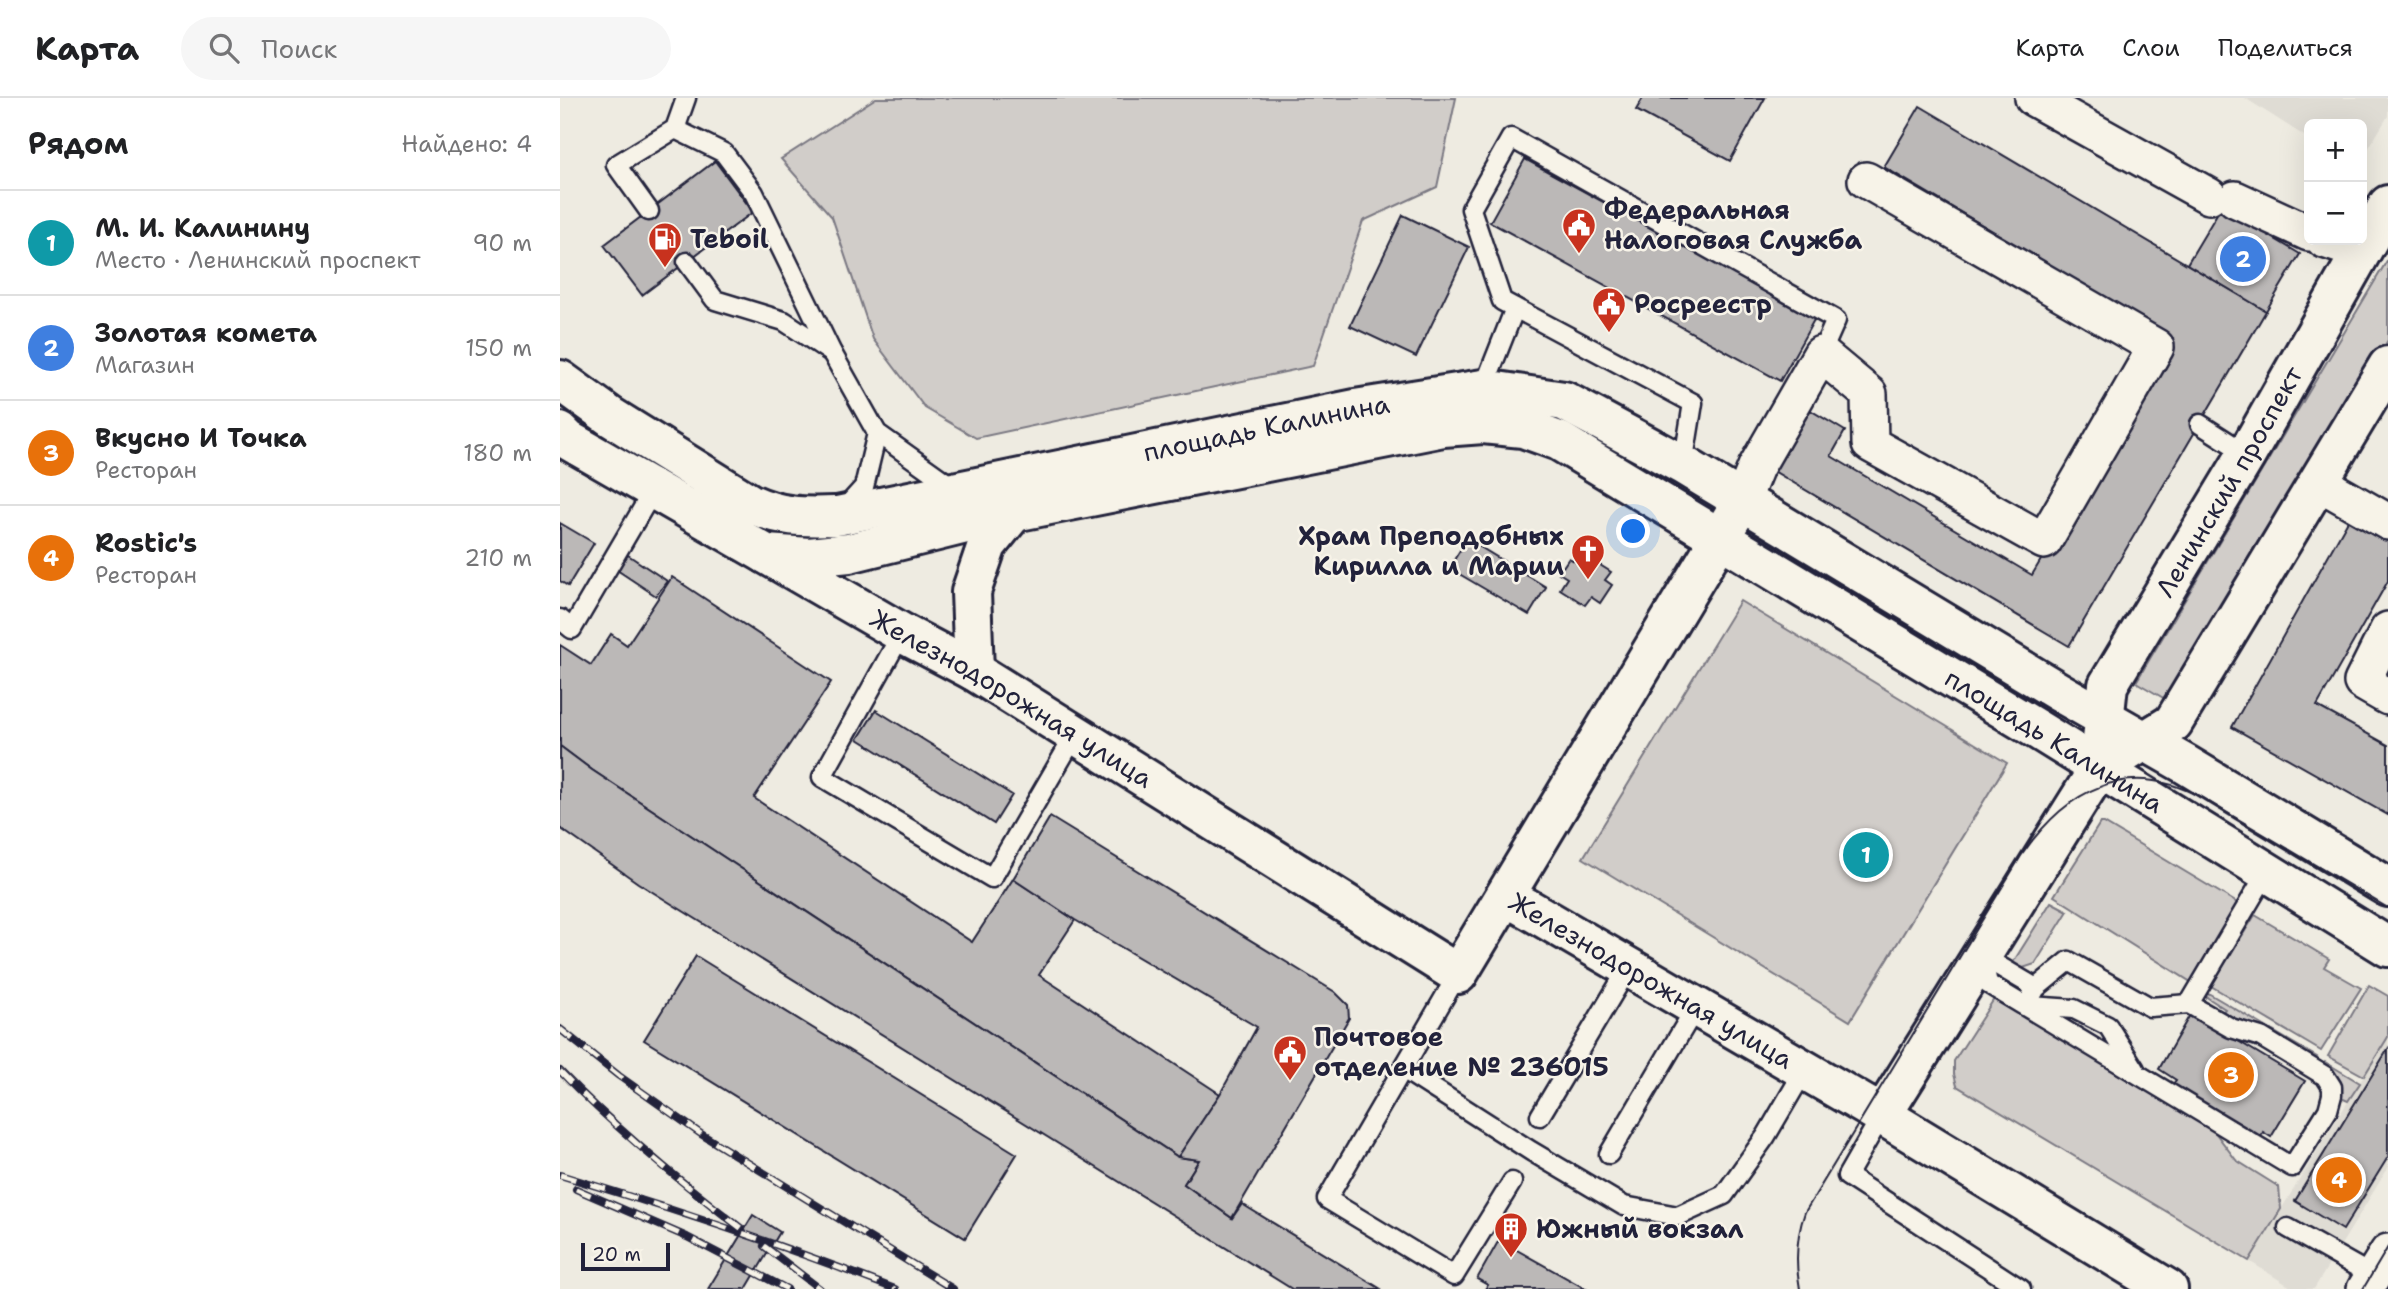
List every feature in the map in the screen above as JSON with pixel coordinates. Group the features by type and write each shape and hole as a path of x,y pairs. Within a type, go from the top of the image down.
{"main road":[{"name":"Ленинский проспект","path":"1882,1115 2099,768 2108,685 2247,454 2388,205"},
{"name":"Ленинский проспект","path":"2099,768 2173,723 2388,366"},
{"name":"площадь Калинина","path":"560,380 621,424 749,503 770,513 795,518 838,516 1355,409 1483,388 1564,401 1683,465 2388,887"},
{"name":"площадь Калинина","path":"766,554 809,557 849,553 1014,512 1443,427 1483,424 1523,428 1559,441 1719,536 2388,947"},
{"name":"Железнодорожная улица","path":"563,442 654,489 902,633 974,671 1458,974 1506,895 1882,1115 2168,1289"},
{"path":"1506,895 1742,501"},
{"path":"974,671 971,592 987,545 1014,512"}],"street":[{"path":"2033,98 2222,197 2304,231"},
{"path":"1742,501 1756,467 1821,354 1868,394 1870,444 2044,541 2138,387 2156,347 1866,180"},
{"path":"2339,245 2360,252"},
{"path":"2318,482 2388,522"},
{"path":"2388,630 2362,682 2388,697"}],"lane":[{"path":"649,211 616,164 675,129 686,98"},
{"path":"675,129 724,153 754,193 832,354 877,433 958,491"},
{"path":"1683,465 1693,402 1502,301 1471,209 1511,138 1836,320 1821,354"},
{"path":"687,262 715,300 783,321 832,354"},
{"path":"1483,388 1515,308"},
{"path":"2200,424 2247,454"},
{"path":"838,516 864,487 877,433"},
{"path":"560,619 572,629 654,489"},
{"path":"902,633 821,777 992,878 1075,735"},
{"path":"2189,1004 2267,873"},
{"path":"1982,956 2036,988"},
{"path":"1982,956 1987,984 2292,1167 2329,1110 2332,1096 2329,1081 2325,1076 2261,1037 2231,1028 2189,1004 2150,1007 2069,961 2036,988 2026,1006"},
{"path":"1540,1116 1629,967"},
{"name":"Железнодорожная улица","path":"1458,974 1403,1069 1531,1151 1624,1206 1678,1216 1724,1195 1766,1136 1804,1071"},
{"path":"1609,1154 1696,1007"},
{"path":"1403,1069 1327,1199 1454,1276 1512,1182"},
{"path":"1882,1115 1847,1176 2021,1289"},
{"path":"2288,1228 2375,1272"}],"shaded area":[{"path":"876,98 1456,98 1437,187 1363,221 1313,366 976,438 925,408 873,339 832,217 781,159"},
{"path":"2245,98 2388,98 2388,116 2367,151 2367,119 2304,119 2304,136"},
{"path":"2388,259 2388,340 2172,703 2136,682"},
{"path":"1740,601 2007,763 1850,1021 1583,858"},
{"path":"2100,823 2239,904 2191,982 2054,896"},
{"path":"2051,902 2068,911 2035,964 2023,968 2012,964"},
{"path":"2255,915 2329,959 2324,967 2361,988 2321,1051 2211,986"},
{"path":"2369,985 2388,996 2388,1037 2364,1076 2328,1056"},
{"path":"2208,993 2317,1057 2315,1060 2221,1014 2225,1009 2208,998"},
{"path":"1994,999 2214,1131 2236,1160 2279,1187 2281,1209 2249,1261 1957,1086 1954,1061"},
{"path":"2388,1037 2388,1168 2314,1289 2294,1289 2249,1261"},
{"path":"2325,1062 2360,1083 2348,1101 2341,1098 2338,1083 2323,1065"}],"building":[{"path":"1643,98 1765,98 1730,161 1636,110"},
{"path":"1920,106 2266,311 2069,646 1765,466 1800,404 1845,431 1831,456 2032,575 2173,338 1884,167"},
{"path":"1525,159 1815,318 1780,381 1490,222"},
{"path":"715,161 753,212 642,295 604,245"},
{"path":"2221,207 2300,254 2266,311 2187,264"},
{"path":"1403,215 1469,247 1416,357 1350,326"},
{"path":"2351,515 2388,535 2388,581 2317,706 2388,745 2388,815 2232,727"},
{"path":"560,523 594,543 568,586 560,581"},
{"path":"1467,539 1546,587 1529,615 1449,568"},
{"path":"628,555 667,581 656,596 617,570"},
{"path":"1584,555 1611,572 1605,580 1612,585 1600,603 1591,597 1585,605 1560,589 1567,578 1559,573 1569,558 1579,564"},
{"path":"672,577 831,682 754,798 972,942 1013,879 1075,920 1039,975 1220,1094 1178,1157 592,770 560,746 560,645 591,665 611,634 627,645"},
{"path":"876,710 1012,795 994,824 858,739"},
{"path":"560,746 592,770 1178,1157 1199,1160 1184,1184 1232,1218 1242,1204 1381,1289 1292,1289 638,883 560,828"},
{"path":"1050,817 1335,992 1348,1005 1349,1018 1232,1218 1184,1184 1199,1160 1178,1157 1220,1094 1257,1027 1075,920 1013,879"},
{"path":"696,956 1017,1154 965,1238 644,1040"},
{"path":"2191,1013 2305,1081 2271,1137 2263,1132 2261,1137 2173,1084 2176,1080 2159,1069"},
{"path":"2388,1049 2388,1157 2343,1230 2295,1201"},
{"path":"753,1215 780,1232 746,1289 708,1289"},
{"name":"Южный вокзал","path":"1499,1240 1586,1289 1485,1289 1488,1285 1477,1279"}],"tram line":[{"path":"1800,1289 1797,1250 1805,1212 2021,856 2058,813 2078,798 2100,787 2124,781 2149,780 2176,786 2204,799 2388,908"},
{"path":"2363,1289 2388,1247"}],"railway":[{"path":"560,1029 619,1076 701,1134 953,1289"},
{"path":"560,1071 648,1153 742,1229"},
{"path":"560,1175 729,1229 895,1289"},
{"path":"576,1189 687,1237 787,1289"},
{"path":"764,1246 820,1289"}],"place":[{"name":"Федеральная Налоговая Служба","path":"1579,255"},
{"name":"Золотая комета","path":"2243,259"},
{"name":"Teboil","path":"665,269"},
{"name":"Росреестр","path":"1609,334"},
{"name":"Храм Преподобных Кирилла и Марии","path":"1588,581"},
{"name":"М. И. Калинину","path":"1866,855"},
{"name":"Вкусно И Точка","path":"2231,1075"},
{"name":"Почтовое отделение № 236015","path":"1290,1082"},
{"name":"Rostic's","path":"2339,1180"},
{"name":"Южный вокзал","path":"1511,1259"}]}
